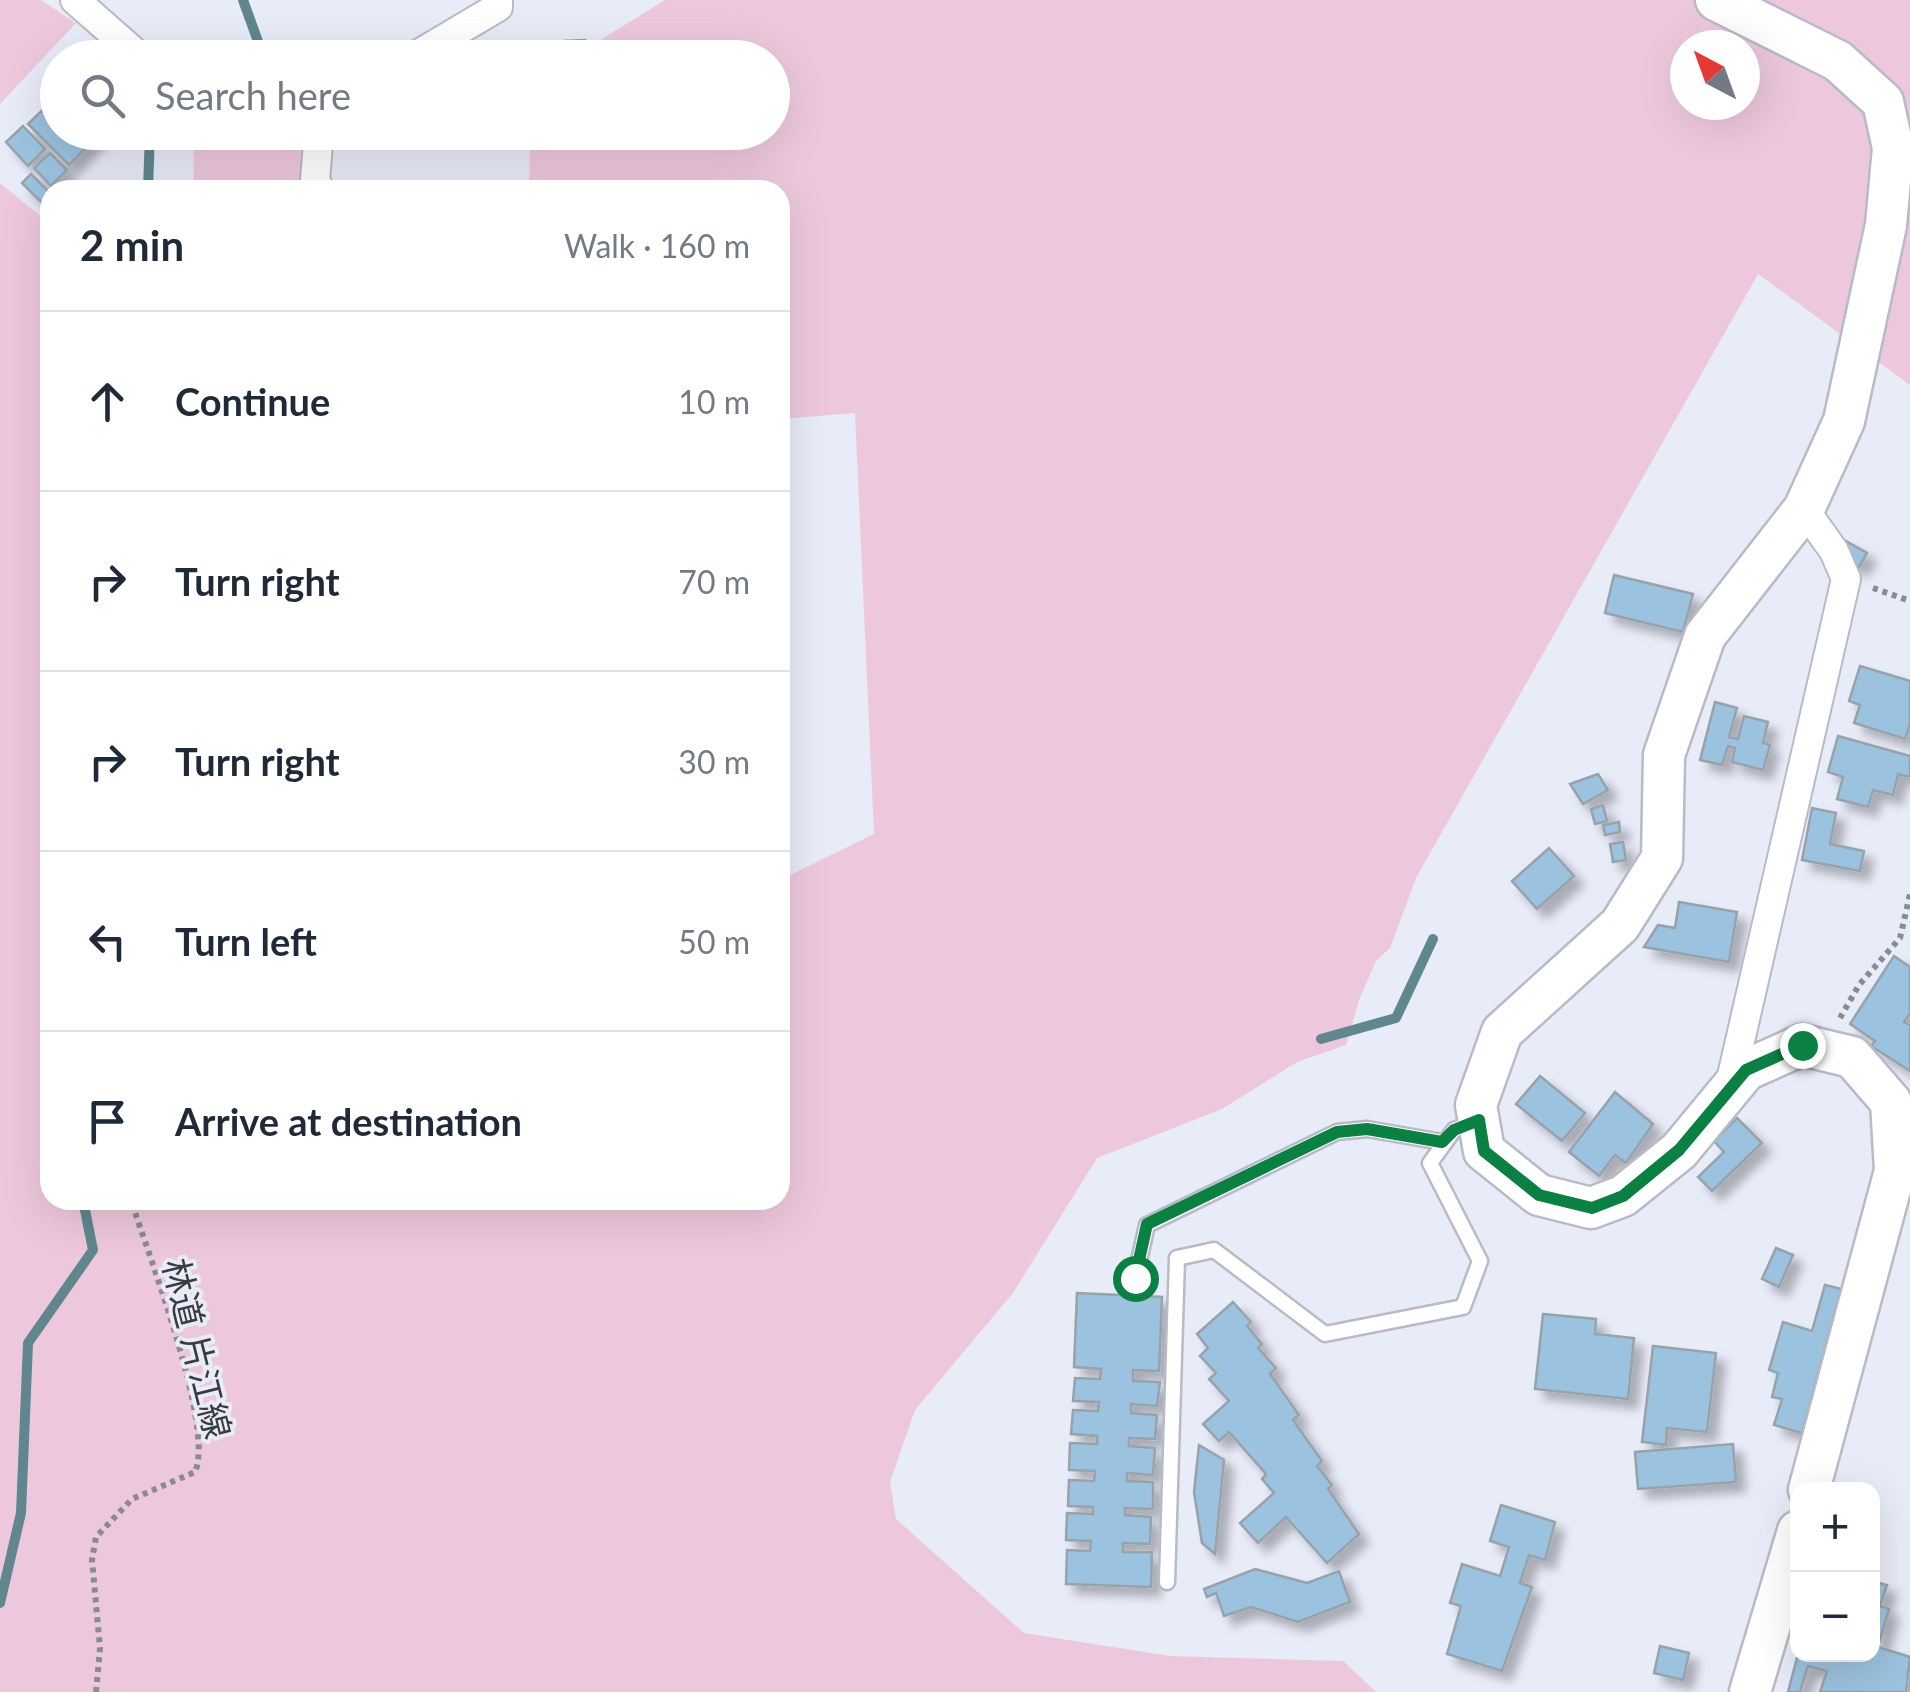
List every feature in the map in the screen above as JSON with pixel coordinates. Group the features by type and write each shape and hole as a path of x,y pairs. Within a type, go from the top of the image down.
{"street":[{"path":"75,0 121,40"},
{"path":"442,40 498,7 498,0"},
{"path":"1716,0 1838,61 1896,110 1886,225 1844,420 1804,510 1705,636 1664,754 1662,858 1620,925 1502,1032 1476,1105 1484,1151 1539,1195 1592,1208 1623,1196 1679,1150 1746,1070 1802,1045 1852,1057 1892,1102 1895,1172 1811,1482"},
{"path":"315,180 318,150"},
{"path":"1728,1091 1846,579 1828,541 1804,510"},
{"path":"1750,1692 1790,1557"}],"lane":[{"path":"1167,1582 1177,1258 1214,1250 1325,1334 1464,1307 1480,1261 1430,1164 1454,1130 1479,1120"},
{"path":"1135,1278 1147,1224 1337,1132 1367,1129 1442,1142"}],"path":[{"path":"1822,1050 1859,985 1900,938 1910,894"},
{"name":"林道 片江線","path":"96,1692 100,1648 92,1560 96,1537 132,1499 196,1472 202,1458 189,1383 134,1210"}],"shaded area":[{"path":"0,0 41,0 76,23 60,40 40,40 40,61 0,104"},
{"path":"665,0 1910,0 1910,385 1758,274 1416,878 1390,948 1376,961 1359,1000 1346,1045 1297,1062 1222,1109 1097,1158 1013,1293 915,1410 890,1482 896,1519 1024,1633 1170,1656 1343,1661 1376,1692 0,1692 0,183 40,216 40,1210 790,1210 790,875 874,834 855,413 790,418 790,180 529,180 530,150 790,150 790,40 600,40"},
{"path":"193,150 311,150 310,180 194,180"}],"building":[{"path":"40,112 40,136 28,124"},
{"path":"23,126 40,144 40,150 44,150 28,166 6,142"},
{"path":"54,150 84,150 69,165"},
{"path":"50,153 67,170 57,180 45,180 34,168"},
{"path":"31,174 40,183 40,201 22,183"},
{"path":"1846,541 1867,553 1859,567 1837,555"},
{"path":"1614,575 1693,594 1683,632 1605,613"},
{"path":"1860,666 1910,681 1910,723 1905,739 1854,723 1860,705 1849,701"},
{"path":"1715,702 1737,708 1729,737 1738,739 1744,716 1768,722 1763,743 1770,745 1763,770 1732,762 1735,748 1728,746 1722,765 1700,760"},
{"path":"1838,736 1910,756 1910,777 1898,774 1893,795 1873,790 1868,807 1837,799 1843,777 1828,772"},
{"path":"1598,774 1608,790 1583,804 1570,784"},
{"path":"1603,805 1607,821 1595,824 1591,809"},
{"path":"1812,808 1836,813 1830,844 1864,851 1860,871 1802,860"},
{"path":"1619,822 1620,832 1605,835 1603,825"},
{"path":"1623,842 1626,860 1613,862 1610,844"},
{"path":"1549,848 1574,876 1537,909 1512,881"},
{"path":"1679,902 1737,912 1729,962 1644,947 1658,925 1675,928"},
{"path":"1894,956 1910,967 1910,1013 1904,1022 1910,1025 1910,1071 1871,1046 1875,1041 1850,1024"},
{"path":"1540,1076 1585,1113 1562,1141 1516,1104"},
{"path":"1615,1092 1653,1124 1626,1163 1615,1155 1599,1176 1569,1152"},
{"path":"1737,1118 1762,1143 1712,1191 1698,1177 1724,1152 1714,1141"},
{"path":"1776,1248 1793,1255 1779,1287 1762,1279"},
{"path":"1825,1285 1841,1289 1802,1433 1774,1425 1782,1399 1772,1397 1778,1373 1769,1370 1783,1322 1812,1331"},
{"path":"1077,1293 1162,1297 1159,1371 1133,1370 1133,1381 1160,1382 1157,1406 1131,1404 1131,1413 1157,1415 1155,1439 1129,1438 1129,1446 1155,1448 1153,1475 1127,1473 1127,1481 1153,1482 1153,1509 1125,1508 1125,1515 1151,1517 1150,1544 1123,1543 1123,1552 1152,1552 1151,1587 1066,1584 1067,1550 1090,1551 1091,1541 1066,1540 1067,1513 1093,1514 1093,1507 1068,1506 1069,1480 1094,1481 1095,1471 1069,1470 1070,1443 1097,1444 1097,1436 1071,1434 1073,1410 1098,1411 1099,1402 1073,1401 1075,1378 1100,1379 1101,1369 1074,1367"},
{"path":"1233,1302 1251,1322 1247,1326 1262,1344 1258,1348 1276,1368 1270,1374 1299,1415 1293,1420 1322,1461 1317,1466 1332,1485 1328,1489 1359,1534 1327,1563 1286,1517 1258,1543 1240,1523 1274,1493 1262,1479 1266,1474 1229,1432 1219,1441 1203,1424 1229,1401 1209,1379 1216,1373 1200,1356 1208,1348 1197,1334"},
{"path":"1543,1314 1596,1319 1595,1334 1634,1338 1628,1399 1535,1389"},
{"path":"1653,1346 1716,1353 1707,1432 1667,1428 1666,1445 1642,1442"},
{"path":"1733,1444 1736,1482 1638,1489 1635,1452"},
{"path":"1199,1445 1224,1460 1215,1554 1202,1543 1194,1492"},
{"path":"1501,1505 1555,1522 1545,1560 1529,1555 1520,1583 1532,1587 1502,1671 1447,1654 1461,1606 1450,1603 1462,1564 1500,1576 1509,1547 1490,1541"},
{"path":"1255,1569 1307,1583 1339,1571 1350,1602 1298,1622 1251,1607 1224,1616 1216,1593 1207,1597 1204,1589"},
{"path":"1880,1583 1887,1585 1880,1606"},
{"path":"1880,1606 1889,1609 1880,1640"},
{"path":"1660,1646 1689,1653 1683,1680 1654,1673"},
{"path":"1880,1648 1910,1657 1906,1692 1820,1692 1827,1671 1808,1666 1800,1692 1788,1692 1796,1662 1880,1662"}],"waterway":[{"path":"243,0 257,40"},
{"path":"148,180 149,150"},
{"path":"1321,1039 1396,1018 1433,939"},
{"path":"0,1603 21,1513 28,1343 93,1250 85,1210"}],"route":[{"path":"1135,1278 1147,1224 1337,1132 1367,1129 1442,1142 1454,1130 1479,1120 1484,1151 1539,1195 1592,1208 1623,1196 1679,1150 1746,1070 1802,1045"}]}
